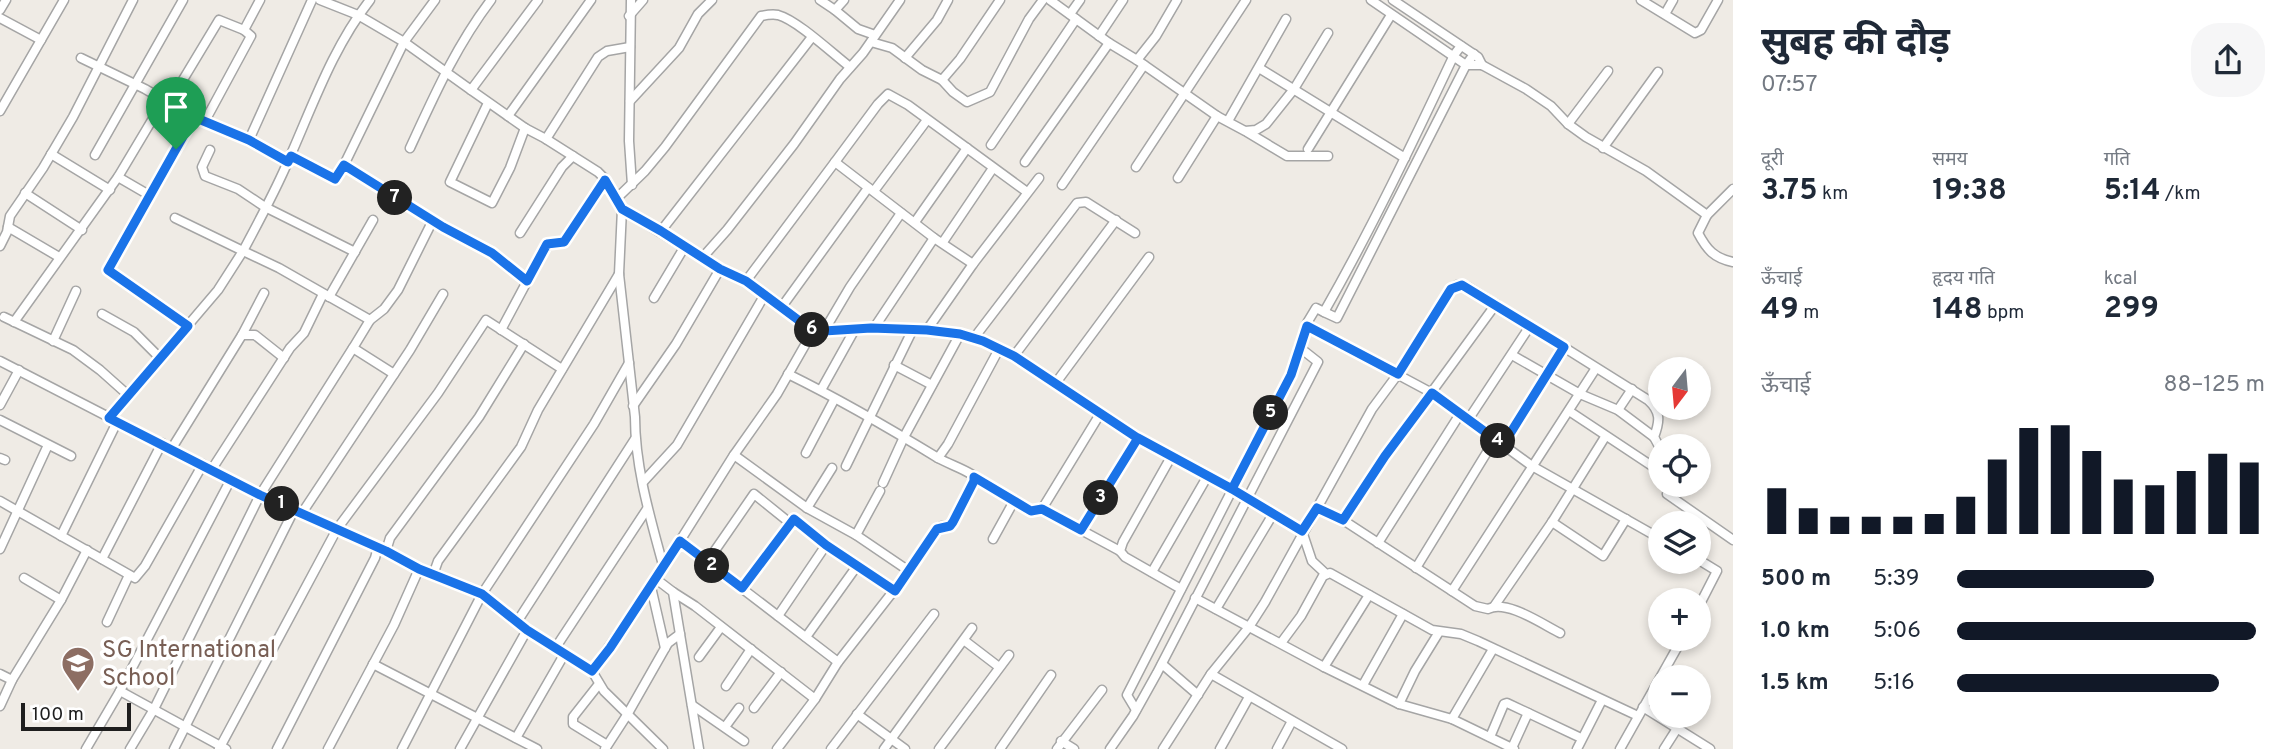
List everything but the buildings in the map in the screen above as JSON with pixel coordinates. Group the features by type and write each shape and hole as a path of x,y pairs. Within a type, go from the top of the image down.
{"street":[{"path":"0,10 6,0"},
{"path":"0,111 64,0"},
{"path":"0,246 10,216 51,155 133,0"},
{"path":"94,155 183,0"},
{"path":"244,30 260,0"},
{"path":"249,140 312,0"},
{"path":"320,0 358,15 404,42 488,103 573,156 605,180 622,209 720,269 746,281 820,333"},
{"path":"61,536 113,420 128,395 218,290 243,251 290,159 337,50 370,0"},
{"path":"81,58 194,117 335,179 404,42 435,0"},
{"path":"410,148 445,71 491,0"},
{"path":"471,90 538,0"},
{"path":"508,116 591,0"},
{"path":"631,0 629,47 632,185"},
{"path":"629,16 643,0"},
{"path":"630,100 679,48 698,14 712,0"},
{"path":"820,0 858,29 942,80 967,102 990,92 1043,0"},
{"path":"835,10 844,0"},
{"path":"703,257 747,205 900,0"},
{"path":"905,58 937,20 948,0"},
{"path":"942,80 960,59 1000,0"},
{"path":"1050,0 1217,116 1287,156 1328,156"},
{"path":"991,145 1073,17 1080,0"},
{"path":"1099,36 1123,0"},
{"path":"1062,185 1177,0"},
{"path":"1136,167 1245,0"},
{"path":"1371,0 1466,65 1482,65"},
{"path":"1392,0 1474,54 1482,65 1551,106 1569,124 1603,148 1646,171 1707,215"},
{"path":"1641,0 1695,33 1701,30 1718,0"},
{"path":"1665,14 1673,0"},
{"path":"616,199 665,147 761,16 777,14 803,28 850,67"},
{"path":"1308,149 1391,15"},
{"path":"0,18 41,40"},
{"path":"1228,121 1286,19"},
{"path":"14,321 110,190 219,20 244,30 251,36 205,121"},
{"path":"1245,131 1256,130 1266,124 1294,89 1328,33"},
{"path":"661,231 812,37"},
{"path":"1026,162 1109,43"},
{"path":"1324,312 1405,158 1454,55 1461,46"},
{"path":"546,139 598,57 607,51 629,47"},
{"path":"1136,710 1127,695 1291,375 1299,347 1316,307 1337,318 1474,54"},
{"path":"1259,68 1405,158"},
{"path":"1569,124 1608,71"},
{"path":"1603,148 1658,72"},
{"path":"746,281 888,94 908,105 1027,192"},
{"path":"488,103 450,182 492,203 510,168 525,128"},
{"path":"1178,178 1217,116"},
{"path":"188,326 108,270 194,117"},
{"path":"781,308 871,189 928,120"},
{"path":"915,222 967,148"},
{"path":"211,150 202,167 205,176 237,189 355,252"},
{"path":"51,155 110,190"},
{"path":"520,233 562,167 573,156"},
{"path":"835,162 973,264"},
{"path":"344,165 492,253 527,281"},
{"path":"874,328 993,168"},
{"path":"118,177 149,195"},
{"path":"927,330 973,264 1039,178"},
{"path":"501,330 547,244 564,242 605,180"},
{"path":"1733,189 1707,215 1698,233 1707,251 1722,260 1733,262"},
{"path":"25,193 82,230"},
{"path":"974,338 1077,203 1086,202 1135,233"},
{"path":"622,209 620,274 635,439 648,509 663,565"},
{"path":"820,333 901,213"},
{"path":"175,218 279,268 370,320"},
{"path":"212,469 284,358 304,333 373,220"},
{"path":"130,749 154,709 260,495 370,320 384,309 398,290 433,220"},
{"path":"1014,356 1116,220"},
{"path":"8,227 59,257"},
{"path":"654,298 685,246"},
{"path":"1055,384 1149,257"},
{"path":"634,406 676,344 720,269"},
{"path":"433,575 438,561 521,447 538,410 620,274"},
{"path":"1163,749 1211,674 1265,602 1372,409 1398,374 1451,289 1462,285 1632,389 1657,408 1659,416 1655,434"},
{"path":"53,341 76,291"},
{"path":"172,448 242,335 264,293"},
{"path":"174,749 298,512 394,373 443,294"},
{"path":"643,482 677,445 764,296"},
{"path":"1343,520 1385,456 1496,304"},
{"path":"102,314 134,332 160,358"},
{"path":"4,317 87,360 128,395"},
{"path":"120,691 222,748 337,529 438,393 486,320 562,369"},
{"path":"1307,326 1432,393 1532,466 1648,532"},
{"path":"1468,420 1530,326"},
{"path":"821,390 855,329"},
{"path":"592,671 656,579 810,338 820,333 855,329 927,330 974,338 1014,356 1138,438 1248,498 1302,531 1307,539 1312,561 1326,573 1335,574 1368,595 1439,632 1461,634 1638,716"},
{"path":"846,466 913,330"},
{"path":"856,535 904,437 960,334"},
{"path":"242,335 255,335 284,358"},
{"path":"277,749 376,558 478,417 524,344"},
{"path":"1110,749 1162,664 1318,362 1299,347"},
{"path":"1503,445 1564,347"},
{"path":"353,348 394,373"},
{"path":"938,458 999,349"},
{"path":"1512,355 1580,394 1618,410 1650,434"},
{"path":"0,360 260,495 382,549 419,569 482,594 527,630 592,671 627,715 662,749"},
{"path":"402,749 482,594 594,424 629,362"},
{"path":"894,365 932,385"},
{"path":"1452,592 1597,368"},
{"path":"0,405 19,370"},
{"path":"788,374 821,390 834,400 904,437 1031,511 1042,509 1120,551 1125,557 1181,589"},
{"path":"1618,410 1632,389"},
{"path":"806,453 834,400"},
{"path":"1569,411 1648,464"},
{"path":"1042,509 1100,414"},
{"path":"1378,543 1460,414"},
{"path":"0,420 71,456"},
{"path":"1494,605 1552,522 1605,437"},
{"path":"1081,530 1138,438"},
{"path":"517,622 635,439"},
{"path":"1416,568 1494,439"},
{"path":"102,559 162,443"},
{"path":"0,549 48,444"},
{"path":"734,455 807,508 856,535 909,571"},
{"path":"1120,551 1123,541 1171,457"},
{"path":"0,501 135,578 145,566 203,464"},
{"path":"807,508 832,468"},
{"path":"777,749 815,699 838,662 895,591 937,529 950,526 953,522 974,477"},
{"path":"1152,572 1207,477"},
{"path":"86,749 120,691 231,479"},
{"path":"707,562 754,494 790,523"},
{"path":"1671,497 1733,540"},
{"path":"993,539 1014,500"},
{"path":"1317,508 1343,520 1482,609 1494,605 1508,607 1560,633"},
{"path":"556,647 648,509"},
{"path":"1216,609 1273,514"},
{"path":"742,588 794,519 826,545 895,591"},
{"path":"1552,522 1604,556 1626,519"},
{"path":"680,541 838,662"},
{"path":"778,616 826,545"},
{"path":"0,706 12,680 61,600 87,550"},
{"path":"806,637 857,566"},
{"path":"1708,588 1717,571 1711,567"},
{"path":"328,749 419,569"},
{"path":"1282,643 1326,573"},
{"path":"107,622 129,575"},
{"path":"24,578 61,600"},
{"path":"656,579 815,699"},
{"path":"650,587 665,648"},
{"path":"673,592 699,749"},
{"path":"1324,667 1368,595"},
{"path":"1195,598 1399,704 1452,719 1513,749 1528,713"},
{"path":"831,749 934,614"},
{"path":"1363,685 1403,614"},
{"path":"699,657 721,627"},
{"path":"884,749 972,628"},
{"path":"462,748 527,630"},
{"path":"1399,704 1439,632"},
{"path":"600,684 573,717 572,724 606,747 667,643 680,634"},
{"path":"965,641 999,667"},
{"path":"726,686 751,649"},
{"path":"1452,719 1493,649"},
{"path":"1620,749 1675,651"},
{"path":"516,738 565,653"},
{"path":"939,749 1009,655"},
{"path":"373,664 516,738 525,746 537,749"},
{"path":"1162,664 1198,695"},
{"path":"754,708 781,672"},
{"path":"0,674 12,680"},
{"path":"1211,674 1331,746 1342,749"},
{"path":"1000,749 1051,675"},
{"path":"1074,749 1059,745 1102,690"},
{"path":"1220,749 1249,697"},
{"path":"1577,749 1602,701"},
{"path":"1490,737 1504,704 1509,704 1581,738"},
{"path":"692,705 744,741"},
{"path":"1643,707 1648,710"},
{"path":"725,727 739,708"},
{"path":"857,714 905,749"},
{"path":"1277,749 1292,721"},
{"path":"1664,749 1677,728"},
{"path":"1679,728 1710,749"}],"place":[{"name":"SG International School","path":"78,693"}],"route":[{"path":"176,149 108,270 188,326 109,418 260,495 386,551 419,569 482,594 527,630 592,671 680,541 742,588 794,519 826,545 895,591 937,529 950,526 953,522 974,477 1031,511 1042,509 1081,530 1138,438 1232,489 1302,531 1317,508 1343,520 1385,456 1432,393 1503,445 1564,347 1462,285 1451,289 1398,374 1307,326 1291,375 1232,489 1192,469 1138,438 1136,437 1014,356 983,341 960,334 881,328 824,331 817,334 746,281 720,269 622,209 605,180 564,242 547,244 527,281 492,253 443,227 344,165 335,179 291,156 288,162 249,140 194,117 176,149"}]}
